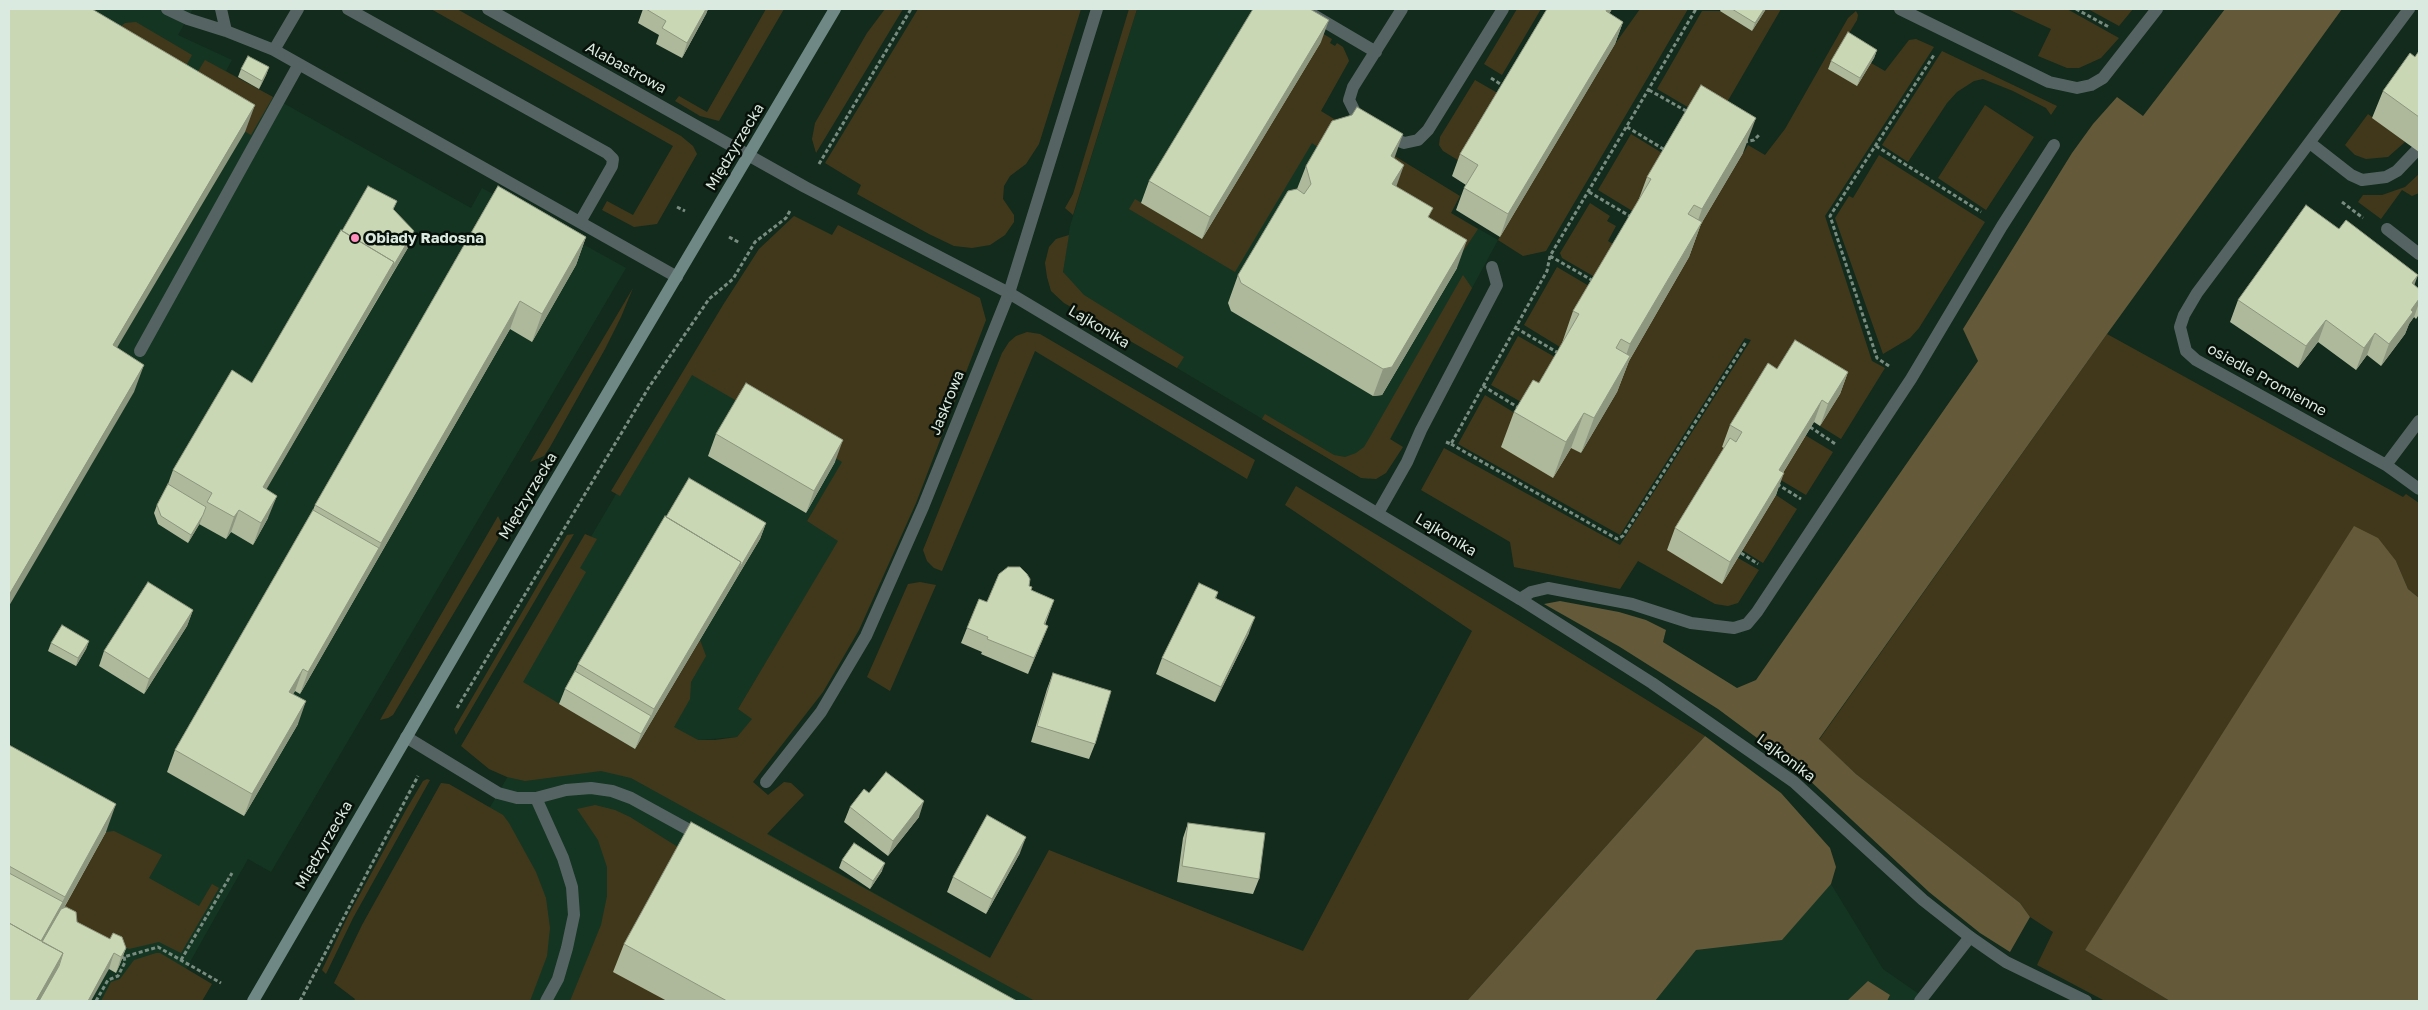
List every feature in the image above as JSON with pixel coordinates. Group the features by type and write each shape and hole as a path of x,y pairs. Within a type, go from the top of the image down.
{"main road":[{"name":"Międzyrzecka","path":"253,1001 835,9"}],"street":[{"path":"167,9 188,19 226,31 274,50 677,277"},
{"path":"221,9 226,31"},
{"path":"274,50 298,9"},
{"path":"348,9 607,153 613,159 612,166 580,222"},
{"name":"Alabastrowa","path":"488,9 749,156"},
{"name":"Jaskrowa","path":"766,782 821,712 866,636 923,506 1009,293 1098,9"},
{"path":"1304,9 1376,52"},
{"path":"1402,9 1353,87 1349,100 1361,120 1393,140 1404,143 1418,140 1428,130 1503,9"},
{"path":"1900,9 2049,82 2077,88 2091,85 2103,78 2158,9"},
{"name":"osiedle Promienne","path":"2409,9 2197,293 2184,315 2180,327 2181,340 2186,351 2196,360 2386,465 2419,489"},
{"path":"140,351 299,64"},
{"path":"2310,143 2351,175 2362,180 2386,177 2397,171 2417,150"},
{"path":"1520,598 1531,592 1548,588 1632,604 1691,623 1734,628 1747,624 1757,612 1911,379 2002,226 2054,145"},
{"name":"Lajkonika","path":"749,156 1009,293 1520,598 1652,683 1794,782 1923,900 1970,937 2006,962 2086,1001"},
{"path":"2387,229 2419,254"},
{"path":"1378,513 1407,462 1497,285 1492,267"},
{"path":"2386,465 2419,421"},
{"path":"406,738 498,793 517,798 536,798 566,790 612,791 631,798 709,841"},
{"path":"536,798 563,858 572,887 574,915 558,979 546,1001"},
{"path":"1920,1001 1970,937"}],"path":[{"path":"456,710 649,387 709,299 733,279 755,242 786,218 911,9"},
{"path":"1451,444 1547,271 1550,256 1696,9"},
{"path":"2076,9 2134,41"},
{"path":"1911,379 1877,358 1830,216 1947,32"},
{"path":"1649,90 1690,113"},
{"path":"1627,127 1669,152"},
{"path":"1738,141 1754,140 1760,134"},
{"path":"1876,146 2002,226"},
{"path":"1589,192 1635,219"},
{"path":"2334,196 2373,226 2387,229"},
{"path":"1550,256 1598,284"},
{"path":"1516,328 1563,356"},
{"path":"1422,430 1451,444 1617,539 1623,536 1746,342"},
{"path":"1483,386 1521,409"},
{"path":"300,1001 430,752"},
{"path":"181,960 232,873"},
{"path":"118,958 158,947 221,983"},
{"path":"96,1001 108,980 118,976 125,962 124,956"}],"shaded area":[{"path":"9,9 193,9 178,35 232,60 226,71 471,208 482,188 626,268 271,872 248,859 168,1001 9,1001"},
{"path":"431,9 457,9 681,136 693,146 697,154 657,224 634,227 602,210 607,201 633,215 673,146"},
{"path":"766,9 784,9 719,121 700,116 675,101 679,96 707,112"},
{"path":"885,9 903,9 816,153 812,139 815,123 867,33"},
{"path":"918,9 1081,9 1039,144 1026,164 1010,176 1004,186 1003,199 1014,215 1014,222 1005,235 990,245 972,248 954,246 929,234 857,194 861,185 825,163"},
{"path":"1129,9 1137,9 1073,215 1065,208 1073,194"},
{"path":"1137,9 1265,9 1288,96 1328,116 1460,196 1451,213 1498,240 1369,479 1361,478 1177,368 1179,365 1061,284 1070,226"},
{"path":"1281,9 1332,39 1330,43 1335,46 1337,43 1343,47 1348,58 1349,61 1321,111 1460,196 1451,213 1478,229 1464,250 1312,143 1235,272 1129,209 1135,199 1202,239 1320,42"},
{"path":"1517,9 1541,9 1502,75 1484,64"},
{"path":"1640,9 1688,9 1546,251 1523,256 1498,240 1615,44"},
{"path":"1766,9 1781,9 1715,123 1657,89 1702,11 1720,11 1752,31"},
{"path":"2008,9 2067,9 2119,38 2101,58 2079,68 2067,68 2038,56 2051,29"},
{"path":"2088,9 2133,9 2119,26"},
{"path":"2225,9 2342,9 2107,334 1819,739 1856,774 2020,903 2030,917 2010,952 1980,933 1929,892 1792,764 1718,709 1620,647 1544,604 1560,601 1619,612 1646,620 1666,630 1663,642 1737,688 1756,680 1978,361 1963,329 2072,153 2093,124 2117,97 2143,116"},
{"path":"1856,11 1858,15 1857,20 1828,68 1871,63 1885,71 1909,40 1916,39 1934,47 1825,216 1872,361 1885,368 1841,439 1820,426 1840,394 1734,454 1738,558 1759,570 1738,603 1728,606 1715,604 1638,561 1620,589 1514,567 1510,542 1421,490 1444,448 1620,545 1751,340 1745,338 1620,535 1458,444 1485,395 1581,453 1617,392 1603,384 1748,145 1765,155 1785,129 1848,18"},
{"path":"136,22 192,55 173,90 120,27 125,23"},
{"path":"1942,51 2057,106 2051,115 2046,108 2013,91 1983,79 1974,81 1957,92 1947,103 1908,162 1882,145"},
{"path":"205,60 273,97 251,135 183,96"},
{"path":"1475,80 1501,95 1461,162 1443,151 1439,145 1440,137"},
{"path":"1985,105 2034,137 1986,210 1938,178"},
{"path":"2368,114 2405,142 2388,157 2366,159 2355,155 2345,145"},
{"path":"1631,134 1667,156 1634,212 1598,190"},
{"path":"1879,155 1985,222 1919,328 1910,338 1883,354 1835,218 1849,196 1853,198"},
{"path":"2419,174 2419,193 2412,196 2402,190 2381,219 2358,202 2363,195 2382,195 2405,187"},
{"path":"1590,203 1610,216 1607,221 1616,226 1608,241 1619,248 1600,280 1562,258 1560,253"},
{"path":"794,216 832,235 838,225 980,298 986,320 916,503 859,630 823,692 753,782 768,795 784,782 791,783 804,795 767,834 990,958 1049,850 1303,951 1472,631 1285,505 1296,486 1705,736 1467,1001 1035,1001 631,778 601,771 525,781 507,777 489,769 461,746 585,534 597,539 580,568 586,572 523,682 635,749 700,640 706,656 691,682 690,699 674,727 698,740 715,740 737,737 752,719 738,709 838,541 807,521 842,462 692,375 620,496 611,491 759,249"},
{"path":"1069,235 1063,272 1084,295 1184,357 1177,368 1064,303 1051,291 1045,263 1049,247 1056,239"},
{"path":"1557,267 1594,289 1560,347 1524,325"},
{"path":"1463,275 1472,288 1390,439 1403,447 1386,473 1376,479 1361,478 1262,419 1265,414 1334,455 1345,457 1356,453 1364,447"},
{"path":"633,288 605,349 550,447 544,456 530,462"},
{"path":"1027,332 1040,334 1255,460 1247,479 1035,351 942,571 934,568 927,561 923,550 1002,353 1009,342 1016,336"},
{"path":"2107,334 2403,497 2406,494 2419,503 2419,598 2408,589 2396,561 2085,950 2170,1001 2105,1001 2037,965 2053,932 2030,917 2020,903 1856,774 1819,740"},
{"path":"1518,336 1560,360 1532,408 1491,385"},
{"path":"688,372 843,462 807,521 839,541 738,709 753,719 737,737 698,740 767,833 1068,1001 378,1001 545,712 507,689 592,535"},
{"path":"1805,435 1833,452 1806,495 1779,479"},
{"path":"1776,495 1797,509 1763,563 1742,550"},
{"path":"498,516 502,524 498,539 393,715 380,720"},
{"path":"2354,526 2378,538 2396,561 2408,589 2419,598 2419,1001 2170,1001 2085,950"},
{"path":"574,534 456,735 454,729 567,535"},
{"path":"920,582 936,585 890,691 867,677 908,584"},
{"path":"1705,736 1781,793 1830,848 1836,867 1831,884 1782,940 1696,950 1655,1001 1467,1001"},
{"path":"430,780 353,918 326,974 322,970 348,916 407,808 423,781"},
{"path":"441,783 449,784 503,815 536,872 546,898 550,928 547,956 530,1001 354,1001 355,999 334,983 362,925"},
{"path":"595,805 615,810 630,817 681,849 667,1001 570,1001 601,925 607,896 607,867 598,840 577,809"},
{"path":"1756,825 1831,884 1883,969 1929,1001 1611,1001"},
{"path":"114,831 162,855 149,878 199,906 212,884 219,888 181,953 159,942 129,949 58,918 106,832"},
{"path":"160,953 212,984 202,1001 101,1001 111,982 120,979 134,960"},
{"path":"1868,981 1890,995 1887,1001 1847,1001"}],"building":[{"path":"9,9 92,9 255,105 113,345 144,365 9,595"},
{"path":"646,9 706,9 687,43 662,28 666,21"},
{"path":"1253,9 1310,9 1329,20 1210,217 1149,181"},
{"path":"1547,9 1607,9 1606,11 1623,22 1508,214 1464,188 1478,165 1460,154"},
{"path":"1732,9 1764,9 1755,23"},
{"path":"1848,32 1877,50 1860,78 1831,61"},
{"path":"2419,51 2419,117 2383,91 2410,53 2415,57"},
{"path":"248,56 269,67 262,81 241,69"},
{"path":"1701,85 1756,118 1702,209 1694,205 1688,214 1702,222 1630,344 1621,339 1616,348 1630,356 1594,418 1584,413 1566,442 1514,412 1533,380 1539,383 1579,314 1573,311 1651,179 1647,177"},
{"path":"1357,107 1403,134 1391,156 1404,165 1392,184 1433,208 1428,217 1467,240 1392,367 1383,369 1241,283 1238,275 1288,191 1297,189 1304,194 1311,184 1306,166 1332,121 1352,115"},
{"path":"368,186 397,201 393,209 414,231 392,268 394,262 342,231"},
{"path":"498,186 586,237 542,314 520,301 381,543 315,505"},
{"path":"2306,205 2339,229 2346,220 2418,275 2412,283 2419,289 2419,299 2411,310 2413,312 2389,344 2375,333 2364,348 2326,320 2306,346 2238,300"},
{"path":"341,230 394,262 263,487 277,496 261,523 239,510 234,517 207,502 212,493 173,470 232,370 252,383"},
{"path":"1795,340 1848,372 1828,404 1822,400 1779,470 1784,473 1730,562 1675,528 1730,438 1736,442 1742,432 1730,425 1768,363 1777,369"},
{"path":"746,383 843,440 814,491 716,434"},
{"path":"689,478 766,523 739,569 741,562 666,517"},
{"path":"168,484 206,507 191,535 161,516 157,505"},
{"path":"313,510 379,548 308,672 303,669 289,692 306,701 252,794 175,750"},
{"path":"665,516 741,562 654,709 578,664"},
{"path":"1008,567 1020,567 1030,579 1029,586 1032,587 1031,590 1054,600 1044,624 1048,626 1034,658 987,639 988,637 967,628 979,599 987,602 999,574"},
{"path":"148,582 193,610 149,679 104,651"},
{"path":"1199,583 1218,592 1215,598 1255,617 1221,687 1162,658"},
{"path":"62,625 89,641 78,658 51,643"},
{"path":"575,671 651,716 641,734 565,689"},
{"path":"1053,673 1111,691 1095,744 1037,726"},
{"path":"9,745 116,804 65,897 9,866"},
{"path":"886,772 924,801 893,841 850,807 864,789 869,793"},
{"path":"987,815 1026,837 992,899 953,877"},
{"path":"691,822 1017,1001 727,1001 624,944"},
{"path":"1188,823 1265,833 1259,879 1182,866"},
{"path":"854,843 885,863 873,881 842,860"},
{"path":"9,873 63,902 41,941 9,923"},
{"path":"66,907 76,912 77,922 110,939 113,933 122,937 126,948 121,957 114,953 88,1001 39,1001 59,966 63,953 42,942 61,909"},
{"path":"9,923 63,953 36,1001 9,1001"}],"place":[{"name":"Obiady Radosna","path":"355,238"}]}
